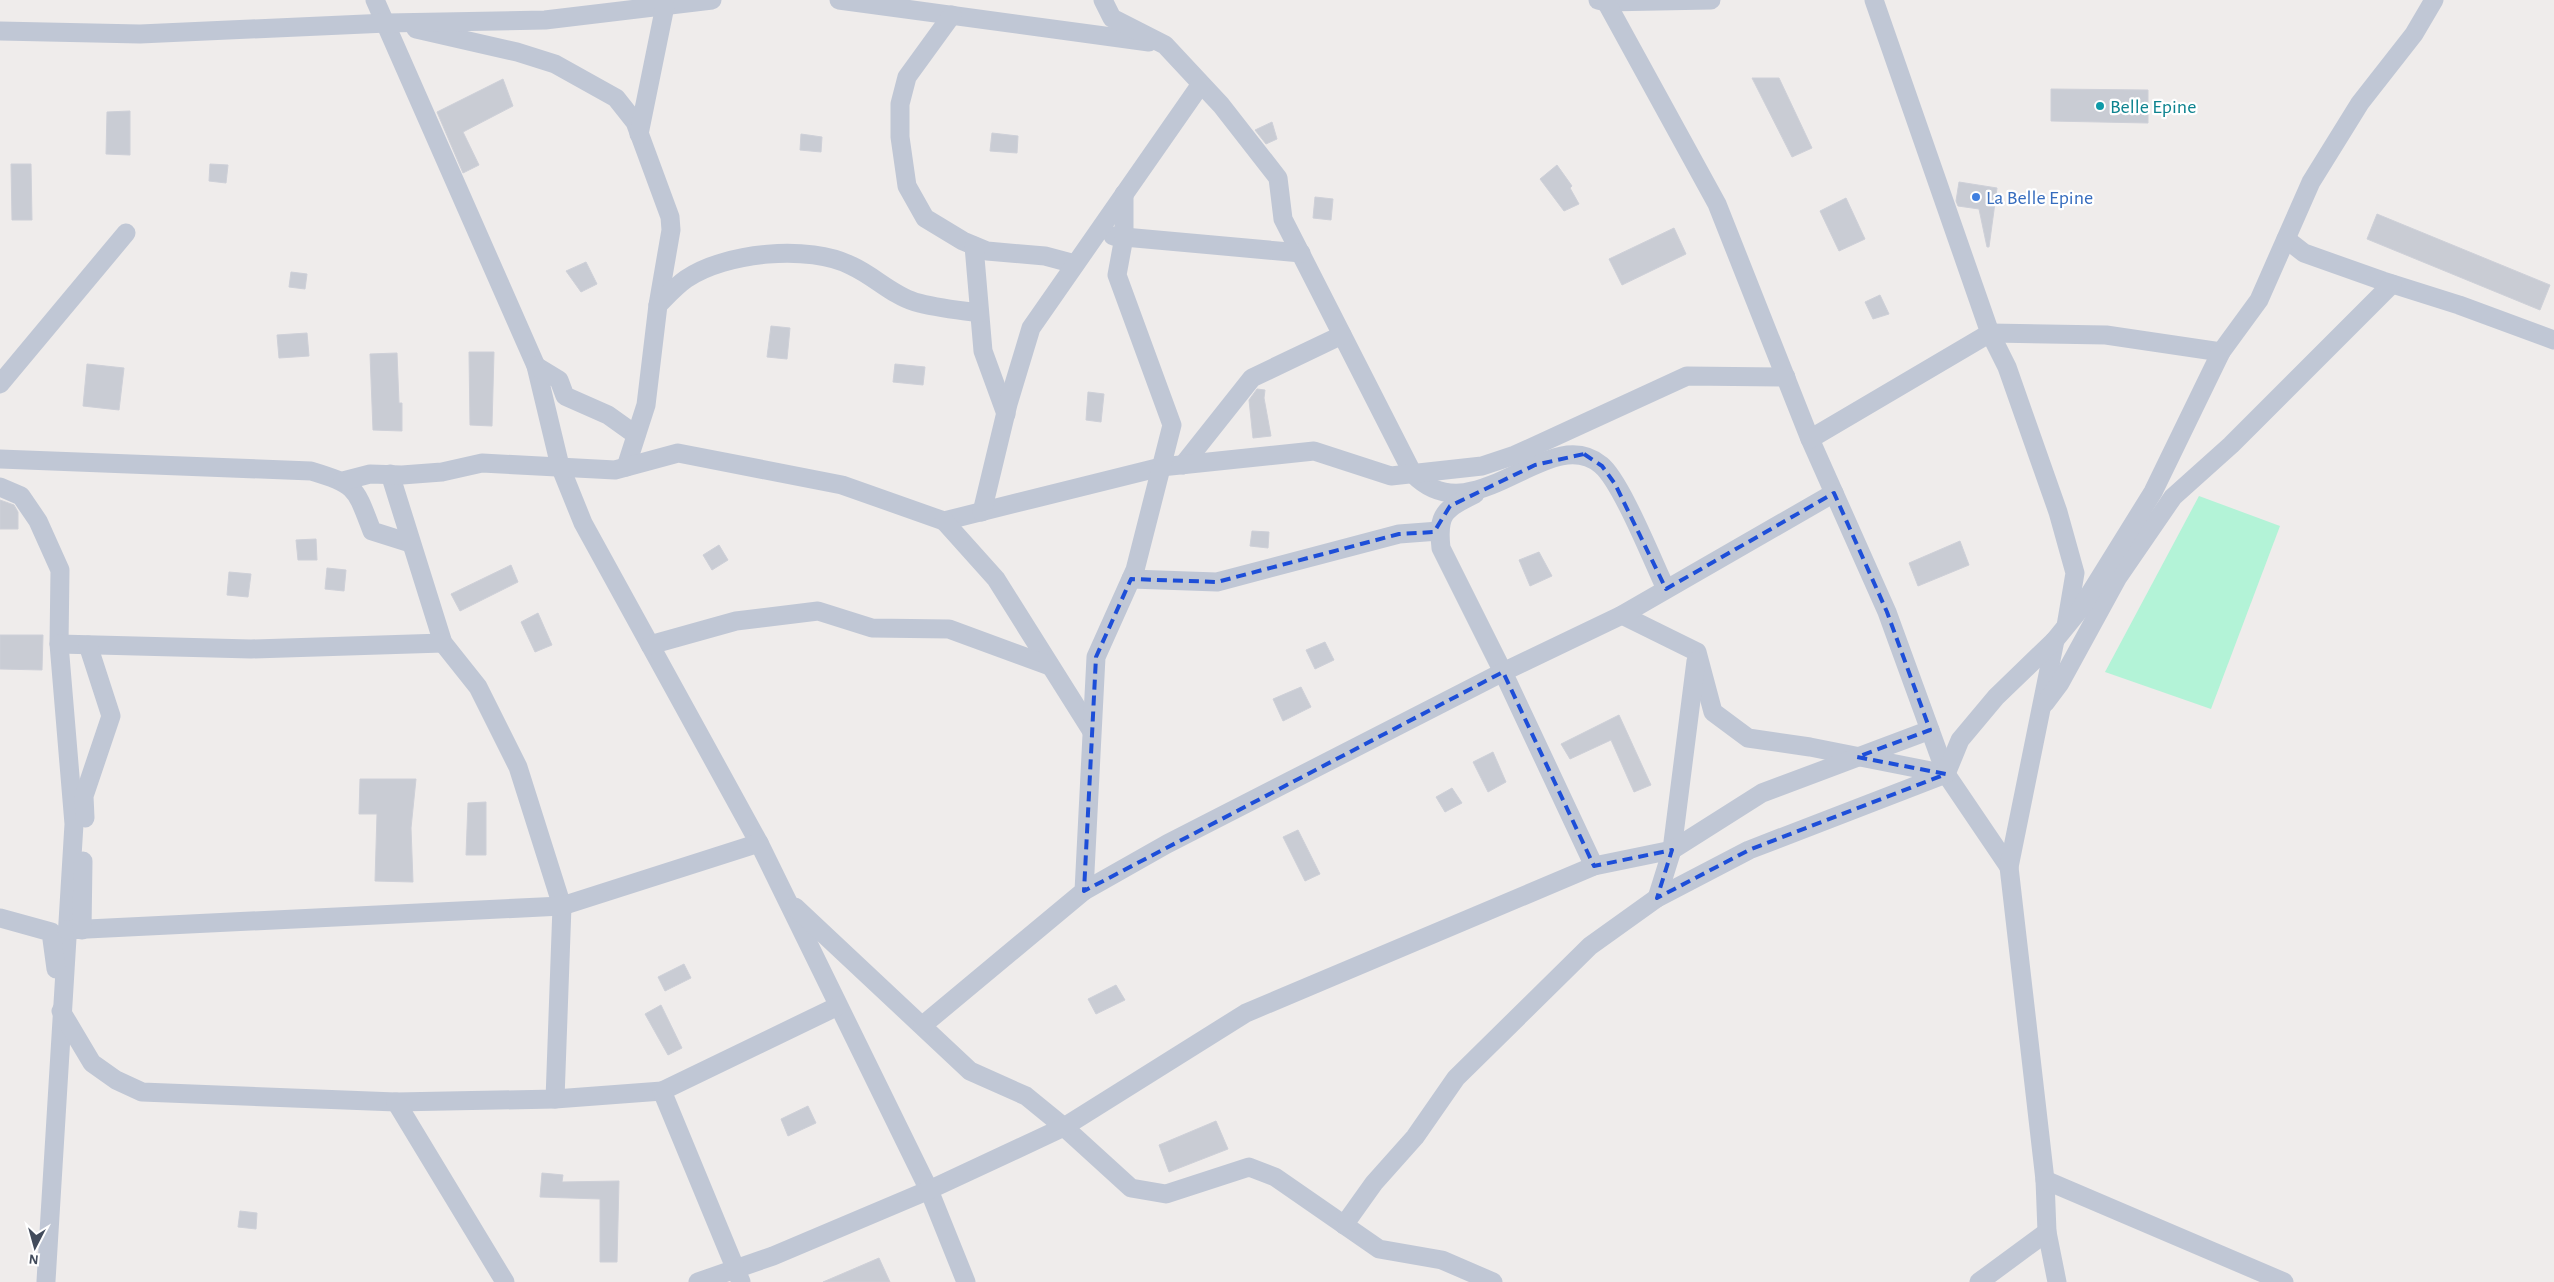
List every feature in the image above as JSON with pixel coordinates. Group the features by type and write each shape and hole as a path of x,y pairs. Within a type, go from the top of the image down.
{"street":[{"path":"375,0 387,23 493,272 536,366 560,466 583,523 759,844 929,1190 966,1282"},
{"path":"0,31 140,34 387,23 545,20 712,0"},
{"path":"839,0 1165,44"},
{"path":"1103,0 1112,18 1165,44 1221,105 1278,178 1283,219 1413,474 1424,486 1446,492 1481,491"},
{"path":"1710,0 1603,1 1717,204 1810,439 1887,612 1946,774 2009,867"},
{"path":"1874,0 1990,332 2007,367 2058,512 2075,573 2041,708 2009,867 2045,1180 2047,1232 2057,1282"},
{"path":"1344,1226 1374,1183 1415,1137 1456,1078 1590,946 1657,898 1749,850 1946,774 1960,740 1996,697 2060,634 2081,608 2153,492 2221,352 2259,300 2311,182 2320,166 2360,103 2414,34 2434,0"},
{"path":"639,134 665,6"},
{"path":"952,14 908,77 900,104 900,137 908,186 924,218 974,246 987,251 1045,256 1075,264"},
{"path":"387,23 517,52 556,64 616,98 635,122 670,216 671,230 658,305 646,405 626,467"},
{"path":"982,512 1006,414 1031,328 1202,84"},
{"path":"1084,891 1096,657 1131,579 1172,425 1117,276 1124,237 1124,194"},
{"path":"0,384 126,233"},
{"path":"1096,234 1301,253"},
{"path":"2286,239 2304,253 2459,305 2554,340"},
{"path":"974,246 983,351 1006,414"},
{"path":"658,305 686,279 715,265 748,256 782,254 820,256 852,265 874,281 914,302 979,313"},
{"path":"2041,708 2060,683 2118,577 2173,497 2231,445 2392,284"},
{"path":"1810,439 1990,332 2106,335 2221,352"},
{"path":"1183,464 1252,378 1342,335"},
{"path":"536,366 558,380 565,396 608,415 636,435"},
{"path":"944,521 1161,467 1183,464 1314,451 1391,476 1482,466 1515,455 1687,376 1786,376"},
{"path":"343,481 370,474 442,472 482,463 616,470 678,453 842,485 944,521 996,579 1092,730"},
{"path":"1594,866 1503,672 1440,548 1438,526 1450,506 1536,464 1566,455 1584,454 1602,466 1615,484 1666,589"},
{"path":"0,459 311,472 343,481 359,495 372,531 410,543"},
{"path":"390,474 410,543 443,643 478,687 518,767 562,906 555,1099"},
{"path":"0,487 21,496 38,521 60,570 59,644 74,824 74,930"},
{"path":"922,1025 1084,891 1167,844 1503,672 1622,615 1834,493"},
{"path":"1131,579 1217,582 1399,534 1439,531"},
{"path":"650,645 736,621 818,611 872,628 949,629 1050,666"},
{"path":"1622,615 1697,652 1713,712 1748,738 1946,774"},
{"path":"59,644 251,649 443,643"},
{"path":"44,1282 62,1014 74,930 84,796 111,716 88,645"},
{"path":"1657,898 1672,850 1697,652"},
{"path":"698,1282 738,1276 773,1256 929,1190 1064,1127 1246,1013 1594,866 1672,850 1762,793 1930,730"},
{"path":"74,930 562,906 759,844"},
{"path":"787,900 970,1071 1026,1096 1064,1127 1131,1188 1166,1194 1249,1167 1275,1178 1379,1248 1442,1260 1492,1282"},
{"path":"0,918 51,932 62,1014 92,1064 116,1080 142,1092 396,1102 555,1099 662,1091 838,1006"},
{"path":"662,1091 738,1276"},
{"path":"396,1102 505,1282"},
{"path":"2045,1180 2284,1282"},
{"path":"1978,1282 2047,1232"}],"highlighted area":[{"path":"1584,454 1602,466 1615,484 1666,589 1834,493 1887,612 1930,730 1857,757 1946,774 1749,850 1657,898 1672,850 1594,866 1503,672 1084,891 1096,657 1131,579 1217,582 1399,534 1434,532 1450,506 1535,465"}],"green space":[{"path":"2199,496 2280,526 2211,709 2105,672"}],"building":[{"path":"1752,78 1779,78 1812,148 1792,157"},
{"path":"503,79 513,106 463,132 479,165 463,173 437,112"},
{"name":"Belle Epine","path":"2051,89 2148,90 2148,123 2051,121"},
{"path":"130,111 130,155 106,154 107,112"},
{"path":"1272,122 1277,139 1266,144 1255,130"},
{"path":"992,133 1018,136 1017,153 990,151"},
{"path":"801,134 822,137 821,152 800,150"},
{"path":"11,164 31,164 32,220 12,220"},
{"path":"210,164 228,165 226,183 209,181"},
{"path":"1557,165 1572,186 1570,188 1579,204 1564,211 1540,179"},
{"name":"La Belle Epine","path":"1959,182 1997,188 1989,247 1987,247 1979,209 1958,206 1956,201"},
{"path":"1315,197 1333,199 1331,220 1313,218"},
{"path":"1846,198 1865,239 1839,251 1820,211"},
{"path":"2377,214 2550,285 2540,310 2367,239"},
{"path":"1674,228 1686,254 1622,285 1609,259"},
{"path":"586,262 597,284 581,292 566,271"},
{"path":"291,272 307,274 305,289 289,287"},
{"path":"1880,295 1889,314 1873,319 1865,302"},
{"path":"771,326 790,328 787,359 767,357"},
{"path":"307,333 309,356 279,358 277,335"},
{"path":"469,352 494,352 492,426 470,425"},
{"path":"397,353 399,403 402,403 402,431 373,430 370,354"},
{"path":"87,364 124,368 119,410 83,406"},
{"path":"895,364 925,367 923,385 893,382"},
{"path":"1257,389 1265,390 1264,398 1271,436 1253,438 1249,400"},
{"path":"1088,392 1104,394 1101,422 1086,420"},
{"path":"0,500 14,505 18,512 18,529 0,529"},
{"path":"1252,531 1269,532 1268,548 1250,546"},
{"path":"316,539 317,560 298,560 296,540"},
{"path":"1960,541 1969,565 1918,586 1909,563"},
{"path":"719,545 728,560 712,570 703,555"},
{"path":"1539,552 1552,576 1530,586 1519,560"},
{"path":"511,565 518,582 460,611 451,594"},
{"path":"327,568 346,570 344,591 325,589"},
{"path":"229,572 251,574 248,597 227,595"},
{"path":"538,613 552,645 535,652 521,622"},
{"path":"0,635 43,635 42,670 0,669"},
{"path":"1325,642 1334,660 1315,669 1306,650"},
{"path":"1301,687 1311,707 1283,721 1273,699"},
{"path":"1619,715 1651,785 1634,792 1611,740 1570,759 1561,744"},
{"path":"1493,752 1506,782 1488,792 1473,762"},
{"path":"360,779 416,779 411,828 413,882 375,881 377,814 359,814"},
{"path":"1452,788 1462,803 1445,812 1436,797"},
{"path":"486,802 486,855 466,855 468,803"},
{"path":"1298,830 1320,874 1305,881 1283,837"},
{"path":"684,964 691,978 665,991 658,977"},
{"path":"1116,985 1125,1000 1096,1014 1088,999"},
{"path":"661,1005 682,1048 668,1055 645,1014"},
{"path":"808,1106 816,1123 788,1136 781,1119"},
{"path":"1216,1121 1228,1149 1169,1172 1159,1145"},
{"path":"542,1173 563,1175 562,1182 619,1181 617,1262 600,1262 600,1199 540,1197"},
{"path":"240,1211 257,1213 256,1229 238,1227"},
{"path":"879,1258 890,1282 823,1282"}],"place":[{"name":"Belle Epine","path":"2100,106"},
{"name":"La Belle Epine","path":"1976,197"}]}
